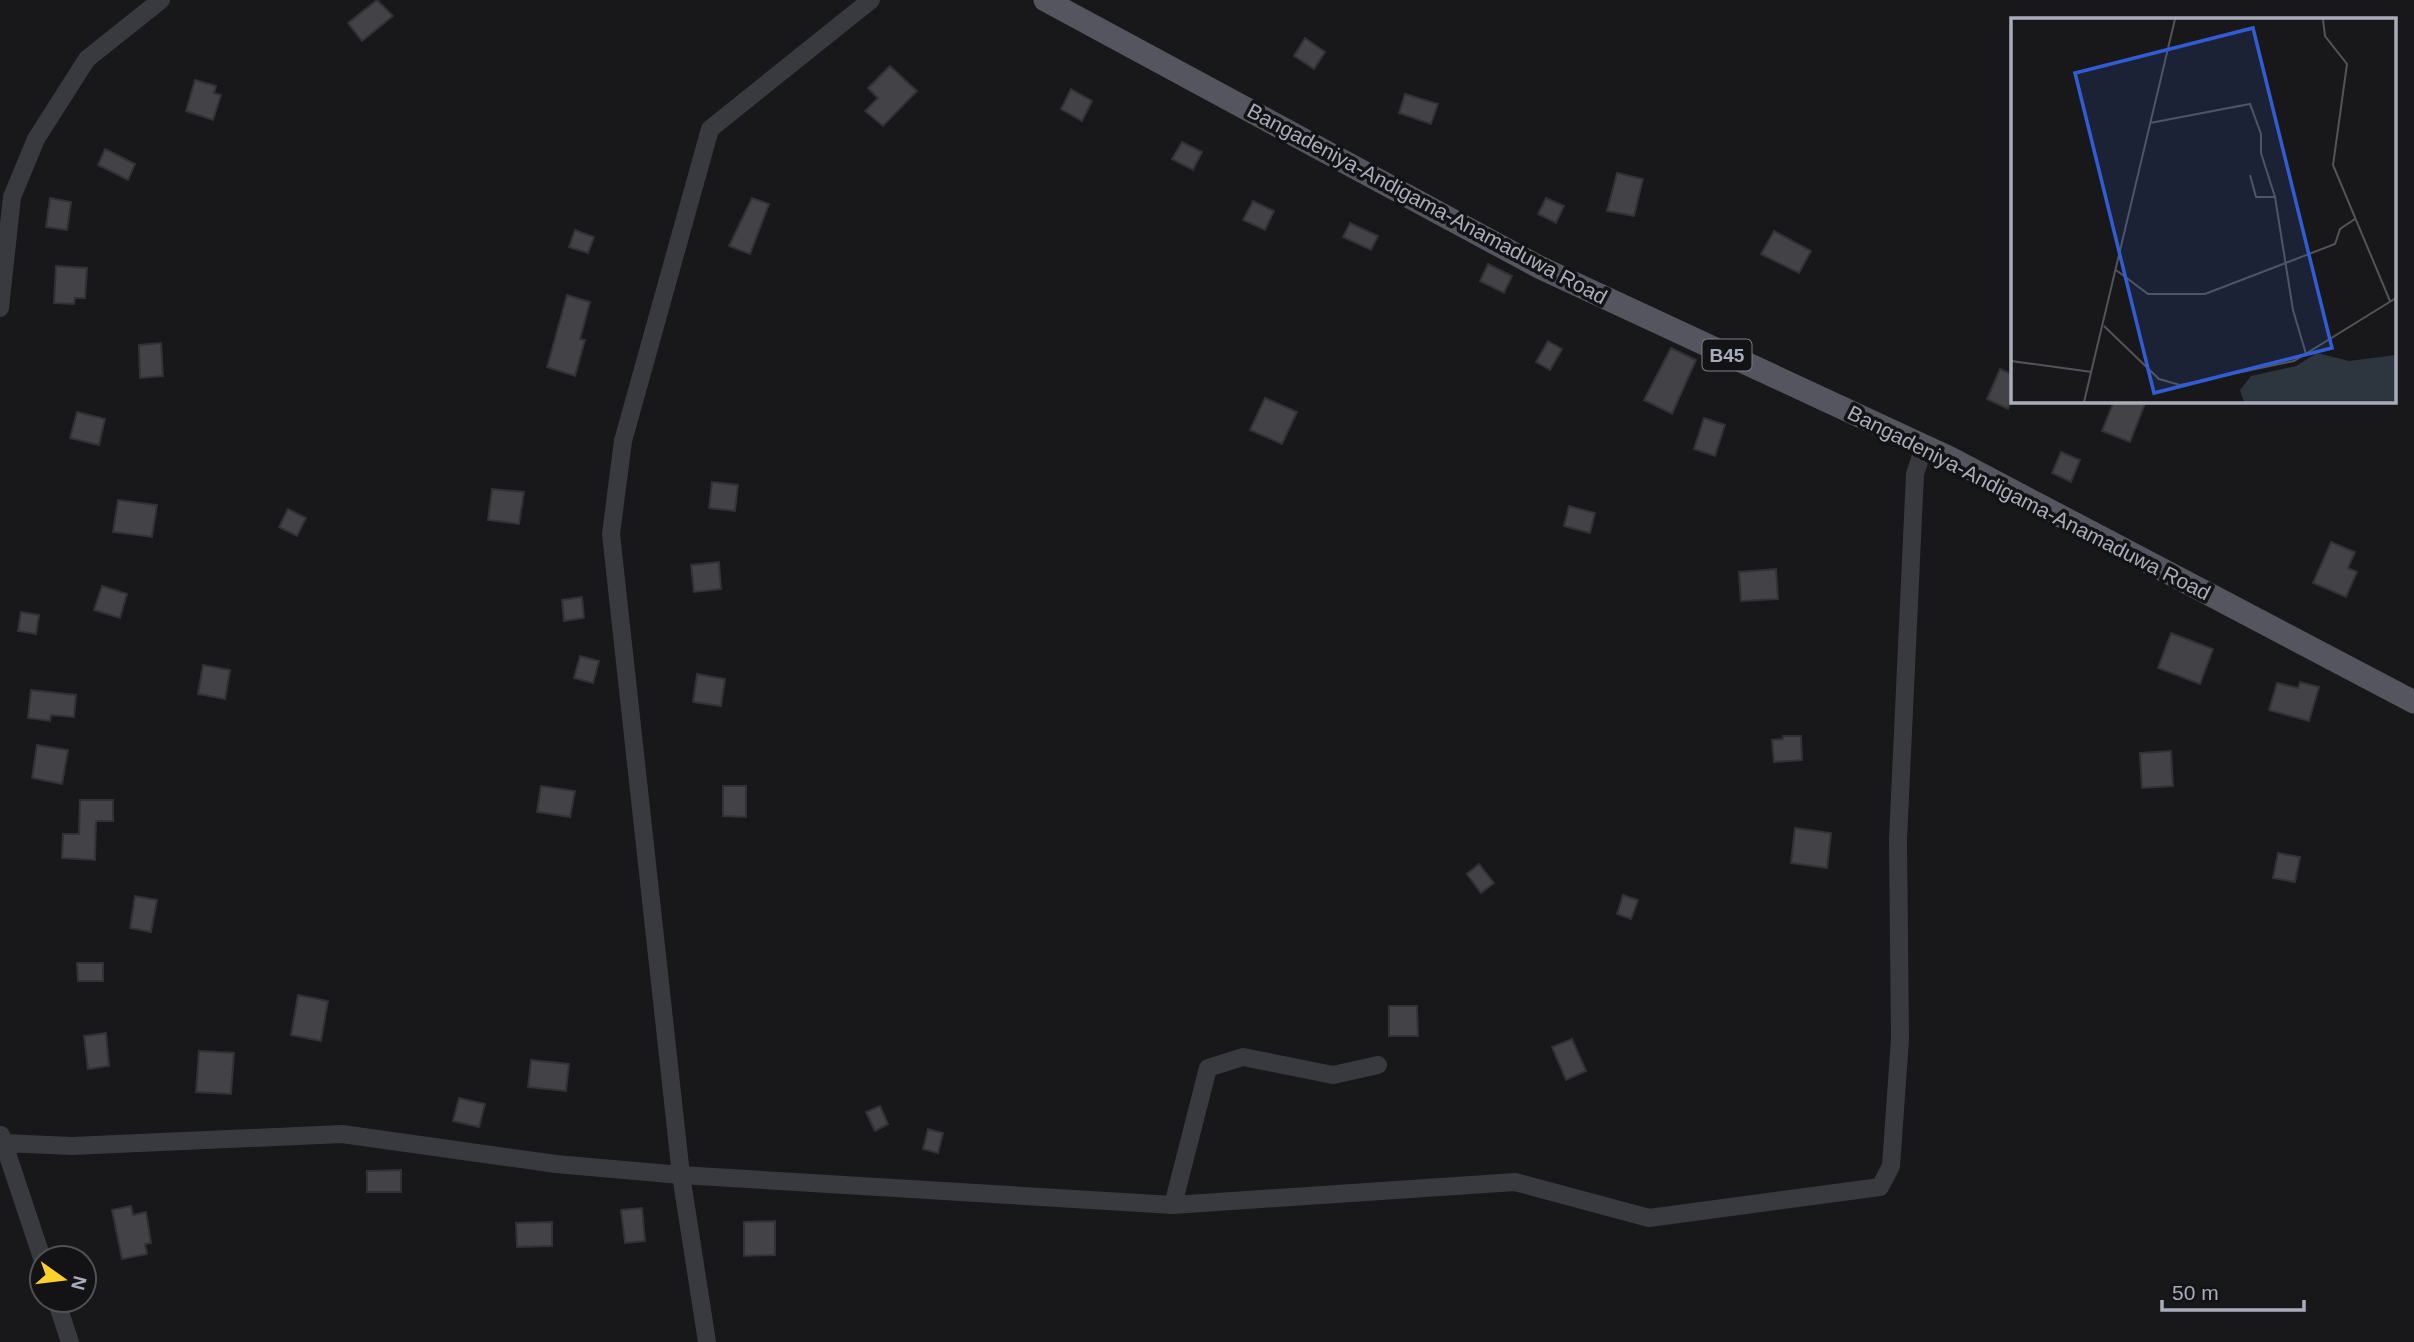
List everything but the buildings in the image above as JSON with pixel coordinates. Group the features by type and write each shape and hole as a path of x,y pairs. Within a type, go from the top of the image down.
{"main road":[{"name":"Bangadeniya-Andigama-Anamaduwa Road","path":"1045,0 1539,267 1924,447 2414,702"}],"street":[{"path":"0,308 12,197 36,139 87,59 161,0"},
{"path":"707,1342 681,1175 611,534 623,441 710,129 871,0"},
{"path":"37,1244 2,1137 72,1146 342,1134 556,1164 681,1175 1173,1205 1515,1182 1649,1218 1880,1187 1891,1166 1900,1039 1898,826 1915,474 1924,447"},
{"path":"1173,1205 1208,1068 1243,1057 1333,1075 1378,1065"},
{"path":"61,1314 70,1342"}]}
